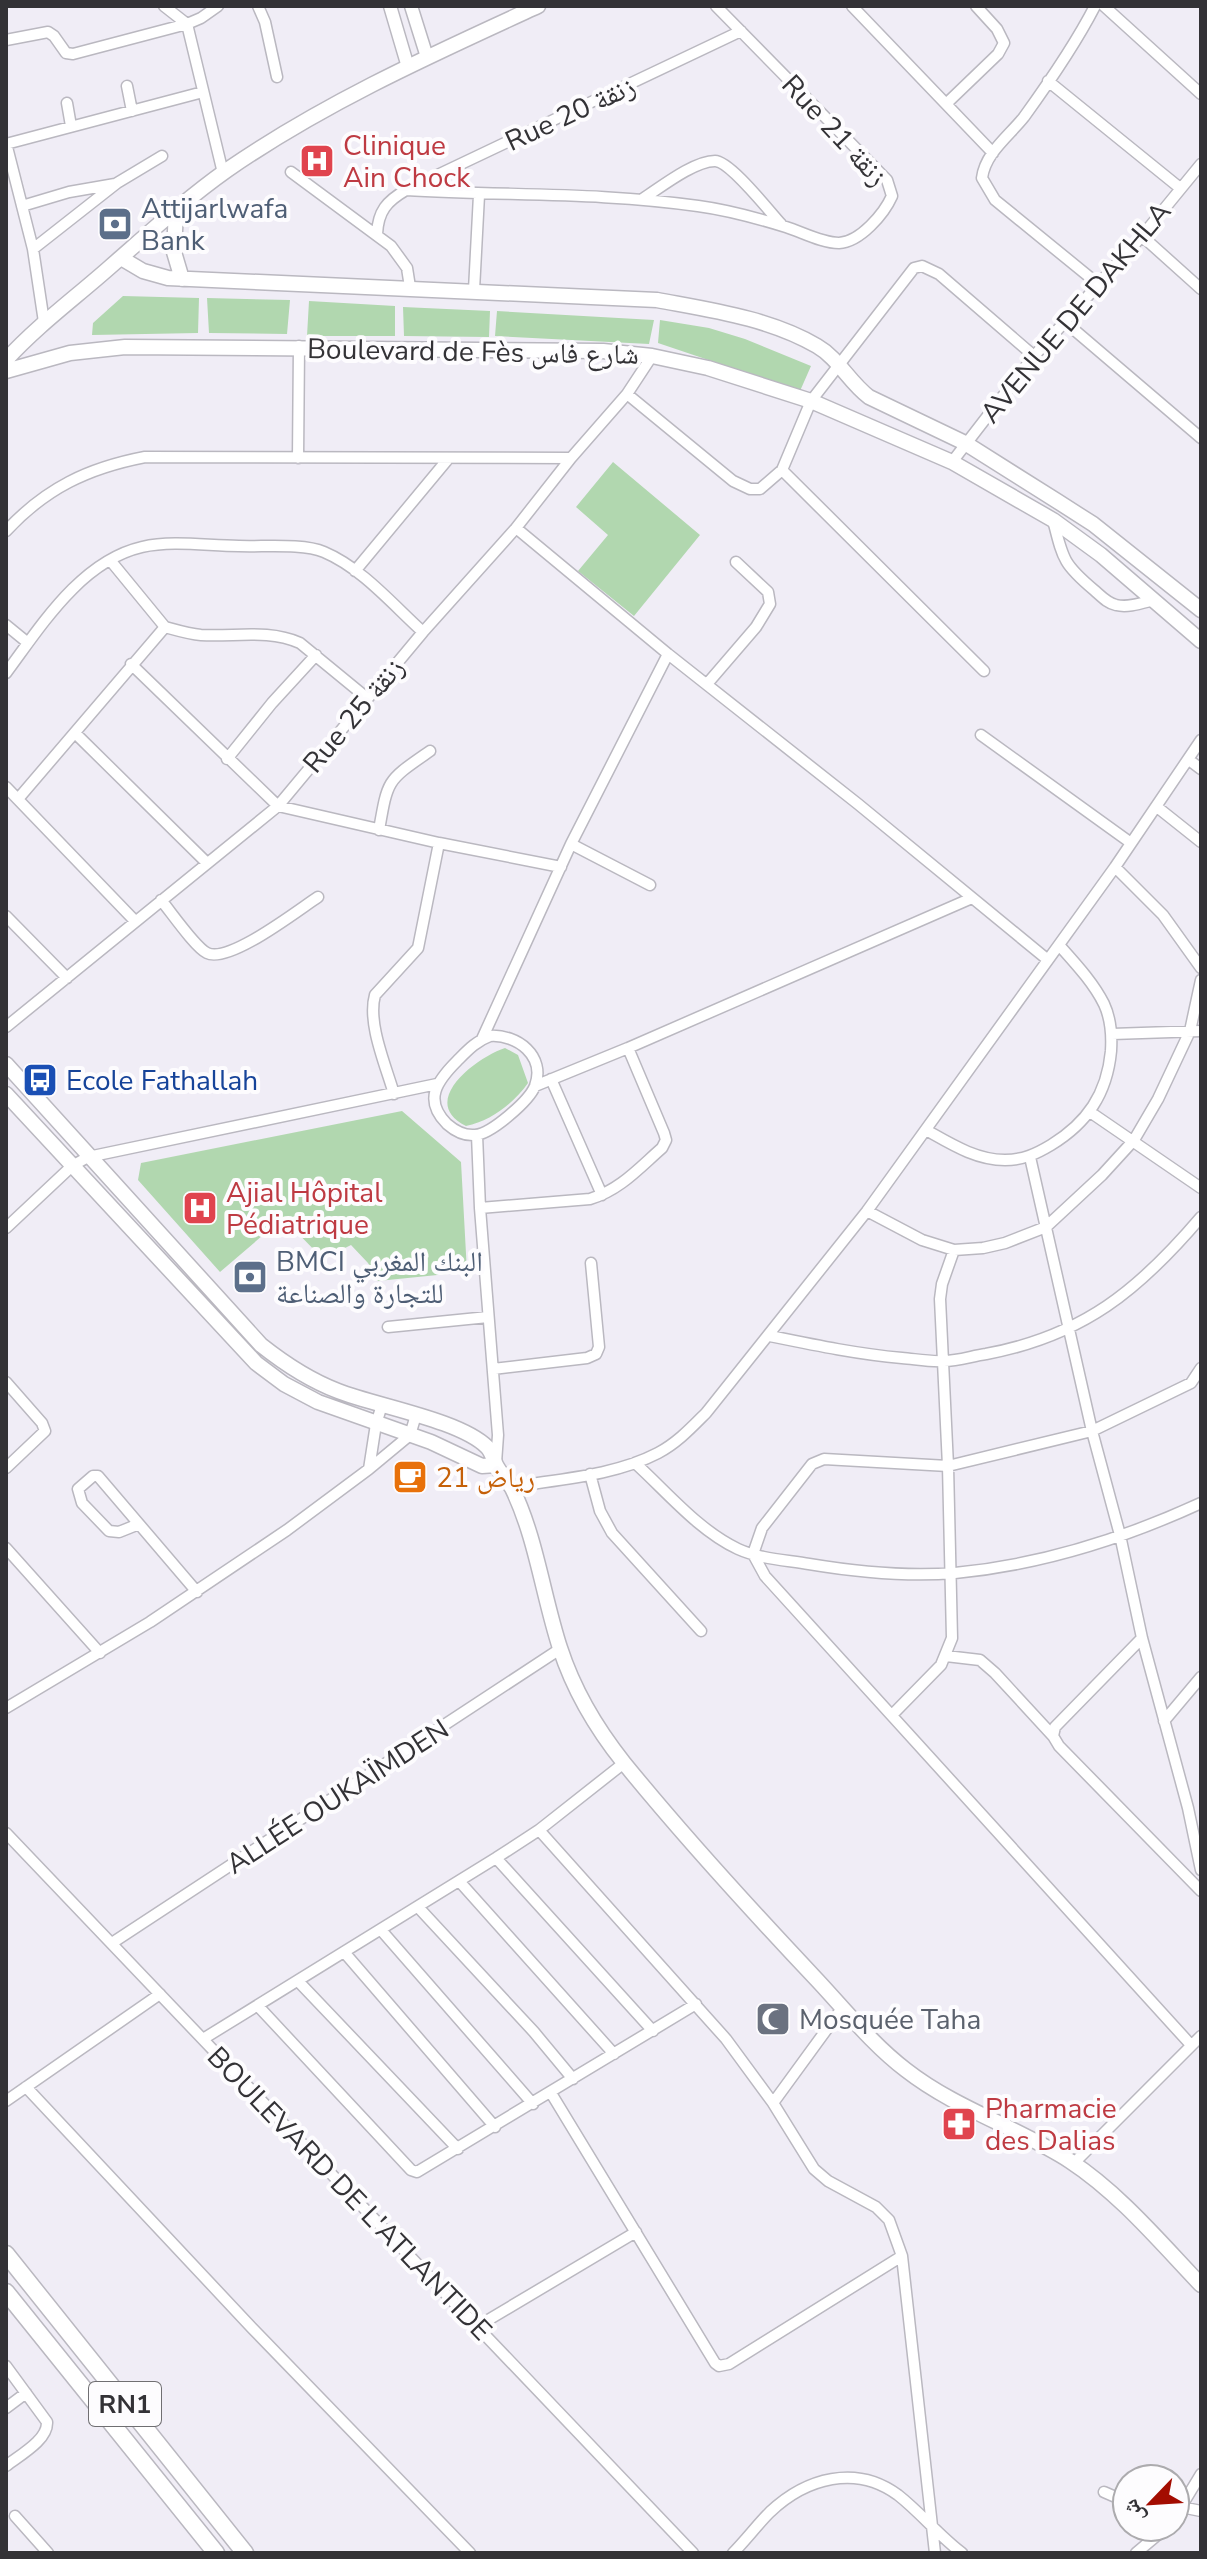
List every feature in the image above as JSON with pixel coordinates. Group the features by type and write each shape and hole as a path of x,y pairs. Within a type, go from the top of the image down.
{"highway":[{"name":"RN1","path":"6,2254 245,2553"},
{"name":"RN1","path":"6,2292 216,2553"}],"main road":[{"path":"9,353 223,173 306,120 427,57 538,6"},
{"path":"176,210 174,252 182,279"},
{"name":"Boulevard de Fès شارع فاس","path":"121,258 143,271 168,278 657,300 768,325 817,346 838,365 856,388 869,397 965,443 1093,524 1201,610"},
{"name":"Boulevard de Fès شارع فاس","path":"6,371 93,349 299,346 587,350 652,356 708,368 811,401 952,462 1053,520 1101,555 1201,641"},
{"path":"6,1064 261,1345 284,1363 339,1392 454,1429 483,1443 490,1450 511,1487 523,1518 571,1679 599,1732 624,1763 771,1930 904,2068 945,2097 1074,2163 1126,2209 1201,2285"},
{"path":"6,1094 256,1363 284,1384 318,1402 457,1453 482,1466 496,1465"}],"street":[{"path":"164,6 187,24 223,173"},
{"path":"6,40 48,32 66,53 73,54 187,24 218,6"},
{"path":"258,6 265,22 277,77"},
{"path":"390,6 408,67"},
{"path":"411,6 427,57"},
{"name":"Rue 21 زنقة","path":"716,6 878,169 891,188 889,204 863,232 848,241 830,241 783,226"},
{"path":"852,6 993,153"},
{"path":"947,103 1003,47 997,29 976,6"},
{"path":"1095,6 1080,37 985,165 982,178 995,200 1098,284"},
{"path":"1104,6 1201,94"},
{"name":"Rue 20 زنقة","path":"377,234 383,208 406,190 741,31"},
{"path":"1048,81 1180,188"},
{"path":"127,86 132,111"},
{"path":"44,322 33,249 6,143 203,92"},
{"path":"67,103 71,126"},
{"path":"33,249 117,183 162,156"},
{"path":"644,198 689,170 715,161 721,162 783,226"},
{"name":"AVENUE DE DAKHLA","path":"952,462 1034,356 1199,170"},
{"path":"291,172 377,234 401,257 407,268 410,287"},
{"path":"22,206 69,192 117,183"},
{"path":"406,190 479,195 644,198 731,212 783,226"},
{"path":"474,290 479,195"},
{"path":"1142,236 1201,289"},
{"path":"627,394 733,481 750,489 760,489 782,470 811,401 914,268 922,266 939,274 1034,356"},
{"path":"1065,322 1201,438"},
{"path":"298,458 299,346"},
{"name":"Rue 25 زنقة","path":"6,1027 278,806 423,632 516,528 627,394 652,356"},
{"path":"6,531 45,495 79,476 108,464 145,457 571,458"},
{"path":"355,571 448,459"},
{"path":"782,470 984,671"},
{"path":"1053,520 1061,550 1071,571 1106,600 1128,606 1154,600"},
{"path":"516,528 1048,960"},
{"path":"6,673 74,589 110,560 143,547 161,545 324,551 355,571 423,632"},
{"path":"110,560 165,627 201,635 282,636 300,643 367,698"},
{"path":"707,684 756,627 770,604 768,592 736,562"},
{"path":"6,625 28,643"},
{"path":"18,799 165,627"},
{"path":"482,1039 571,844 668,654"},
{"path":"227,759 316,655"},
{"path":"131,664 278,806 561,867"},
{"path":"75,733 206,862"},
{"path":"981,735 1131,843"},
{"path":"511,1487 635,1463 659,1453 683,1437 706,1413 867,1211 1115,867 1201,740"},
{"path":"379,830 388,785 398,773 430,751"},
{"path":"1189,760 1201,769"},
{"path":"6,787 135,921"},
{"path":"1157,807 1201,842"},
{"path":"394,1094 374,1023 373,1003 375,995 418,948 439,843"},
{"path":"571,844 650,885"},
{"path":"1115,867 1163,915 1201,968"},
{"path":"161,900 204,950 216,955 232,951 252,940 318,897"},
{"path":"535,1086 972,898"},
{"path":"6,916 67,978"},
{"path":"926,1130 979,1157 1005,1160 1030,1157 1069,1134 1090,1112 1104,1088 1112,1034 1105,1005 1086,975 1059,945"},
{"path":"867,1211 922,1240 954,1250 1005,1243 1046,1227 1134,1140 1195,1031 1201,980"},
{"path":"1112,1034 1195,1031"},
{"path":"506,1036 524,1046 534,1063 535,1086 526,1099 493,1128 477,1135 460,1133 442,1118 435,1101 437,1084 463,1054 482,1039 506,1036"},
{"path":"480,1208 590,1199 621,1185 662,1148 666,1140 628,1048"},
{"path":"551,1079 602,1195"},
{"path":"6,1228 72,1166 88,1157 437,1084"},
{"path":"1090,1112 1201,1188"},
{"path":"477,1135 498,1435 496,1465"},
{"path":"1030,1157 1092,1431 1201,1870"},
{"path":"770,1336 855,1353 943,1361 1008,1350 1070,1329 1096,1315 1126,1293 1173,1250 1201,1217"},
{"path":"893,1714 941,1665 952,1638 940,1299 954,1250"},
{"path":"493,1369 587,1358 596,1354 599,1347 591,1263"},
{"path":"388,1327 488,1317"},
{"path":"1191,2045 765,1576 753,1554 762,1528 804,1473 817,1461 948,1466 1092,1431 1196,1381 1201,1368"},
{"path":"6,1382 42,1423 45,1431 6,1468"},
{"path":"369,1469 382,1405"},
{"path":"6,1708 197,1592 287,1530 410,1435 416,1415"},
{"path":"635,1463 699,1523 737,1548 753,1554 868,1572 952,1573 995,1568 1120,1535 1201,1503"},
{"path":"590,1474 600,1511 612,1533 701,1631"},
{"path":"139,1524 119,1532 104,1528 82,1503 78,1489 93,1476 98,1476 139,1524 197,1592"},
{"path":"6,1548 100,1653"},
{"path":"1053,1736 1055,1727 1142,1638"},
{"name":"ALLÉE OUKAÏMDEN","path":"112,1943 560,1649"},
{"path":"946,1656 980,1660 995,1673 1059,1746 1201,1891"},
{"path":"1164,1721 1201,1677"},
{"path":"203,2039 539,1830 624,1763"},
{"path":"1188,1808 1201,1814"},
{"path":"539,1830 726,2039 773,2103 814,2169 828,2181 876,2207 889,2220 902,2256 935,2553"},
{"name":"BOULEVARD DE L'ATLANTIDE","path":"6,1833 693,2553"},
{"path":"496,1858 653,2031"},
{"path":"459,1881 614,2054"},
{"path":"418,1907 508,2003 573,2079"},
{"path":"381,1930 533,2104"},
{"path":"344,1952 495,2127"},
{"path":"298,1981 458,2149"},
{"path":"6,2101 160,1994"},
{"path":"258,2006 411,2170 421,2171 696,2004"},
{"path":"773,2103 843,2007"},
{"path":"1074,2163 1201,2036"},
{"path":"26,2087 470,2553"},
{"path":"551,2093 719,2366 729,2364 902,2256"},
{"path":"478,2326 636,2232"},
{"path":"6,2366 48,2427 44,2436 6,2466"},
{"path":"6,2408 26,2393"},
{"path":"733,2553 770,2512 799,2490 826,2478 854,2478 876,2483 897,2494 962,2553"},
{"path":"1104,2492 1111,2495"},
{"path":"15,2516 48,2553"}],"green space":[{"path":"123,296 199,298 198,333 92,335 93,323"},
{"path":"207,298 290,300 287,334 209,333"},
{"path":"309,301 395,306 395,336 307,336"},
{"path":"403,307 490,311 489,337 404,336"},
{"path":"497,311 654,320 649,344 495,336"},
{"path":"660,320 709,328 811,366 800,391 658,343"},
{"path":"613,462 700,535 634,616 578,571 608,535 576,507"},
{"path":"505,1048 518,1055 528,1083 501,1110 466,1126 452,1116 447,1105 449,1093 467,1070"},
{"path":"402,1111 461,1162 467,1272 378,1281 368,1263 351,1245 323,1259 283,1218 220,1272 138,1180 141,1163"}],"place":[{"name":"Clinique Ain Chock","path":"317,161"},
{"name":"Attijarlwafa Bank","path":"115,224"},
{"name":"Ecole Fathallah","path":"40,1080"},
{"name":"Ajial Hôpital Pédiatrique","path":"200,1208"},
{"name":"BMCI البنك المغربي للتجارة والصناعة","path":"250,1277"},
{"name":"رياض 21","path":"410,1477"},
{"name":"Mosquée Taha","path":"773,2019"},
{"name":"Pharmacie des Dalias","path":"959,2124"}]}
